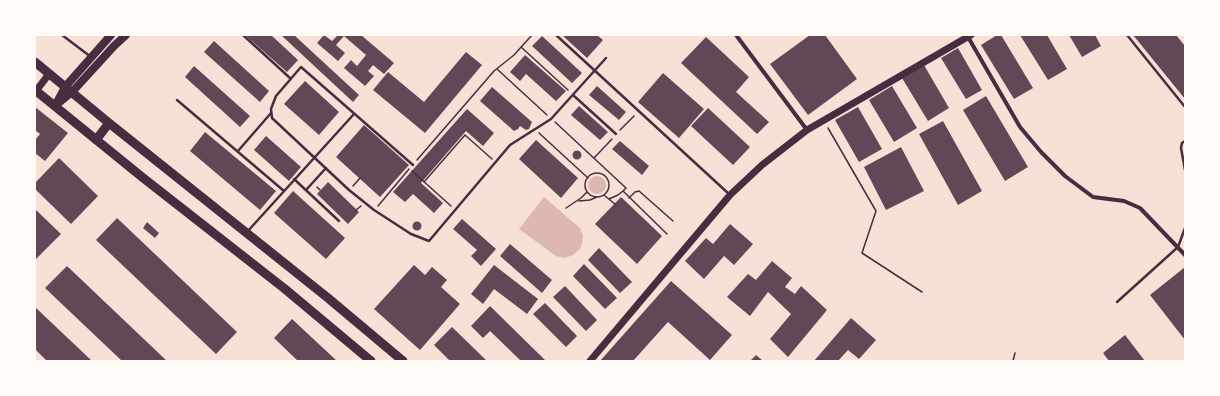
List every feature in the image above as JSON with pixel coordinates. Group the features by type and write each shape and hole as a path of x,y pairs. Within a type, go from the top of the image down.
{"main road":[{"path":"69,90 91,57 111,35"},
{"path":"55,106 69,90 126,35"},
{"path":"35,62 109,123 345,311 403,361"},
{"path":"35,90 280,285 371,361"},
{"path":"96,140 109,123"}],"street":[{"path":"736,35 807,130"},
{"path":"590,361 730,195 762,165 807,130 969,36 1020,127 1041,152 1066,176 1094,197 1124,201 1140,208 1185,255"},
{"path":"35,90 49,74"}],"lane":[{"path":"62,35 91,57"},
{"path":"242,35 290,78"},
{"path":"556,35 730,195"},
{"path":"1127,35 1185,107"},
{"path":"413,165 301,67 276,96 271,108 272,118 349,190 374,210 411,234 429,241 510,145 551,119 606,58"},
{"path":"573,95 616,134"},
{"path":"177,100 284,191"},
{"path":"238,151 271,112"},
{"path":"246,233 354,114"},
{"path":"1185,141 1182,143 1181,148 1185,170"},
{"path":"306,190 326,168"},
{"path":"294,180 339,221"},
{"path":"1117,302 1178,247 1185,228"}],"path":[{"path":"374,210 497,69 532,35"},
{"path":"521,47 573,95"},
{"path":"497,69 626,188 618,196 609,199"},
{"path":"824,121 876,211 862,253 922,292"},
{"path":"535,129 588,178"},
{"path":"424,182 465,135 496,162"},
{"path":"410,169 456,210"},
{"path":"577,201 590,200 604,195 609,188 608,180 606,177 599,174 591,175 585,184 587,192 590,195 597,197"},
{"path":"349,190 360,178"},
{"path":"629,198 639,190 673,221"},
{"path":"566,208 587,192"},
{"path":"623,192 667,234"},
{"path":"604,195 616,205"},
{"path":"1013,361 1015,353"}],"shaded area":[{"path":"597,176 603,179 606,185 603,191 597,194 591,191 588,185 591,179"},
{"path":"544,197 580,228 583,236 582,244 580,249 573,255 565,258 556,256 519,229"}],"building":[{"path":"245,35 271,35 298,60 287,72"},
{"path":"281,35 294,35 359,95 353,102"},
{"path":"324,35 332,41 338,35 361,35 394,63 384,74 373,65 368,71 374,76 365,86 344,68 351,60 357,66 366,55 344,36 336,45 345,53 338,61 317,43"},
{"path":"562,35 597,35 603,40 587,58"},
{"path":"810,35 825,35 857,79 808,115 770,64"},
{"path":"997,35 1001,35 1033,88 1014,99 981,45"},
{"path":"1020,35 1047,35 1067,69 1048,80"},
{"path":"1069,35 1095,35 1101,46 1082,57"},
{"path":"1133,35 1176,35 1185,46 1185,99"},
{"path":"542,36 582,73 572,83 532,46"},
{"path":"706,37 749,77 736,92 769,122 757,134 681,63"},
{"path":"214,41 269,91 260,102 204,52"},
{"path":"958,48 982,90 966,99 941,58"},
{"path":"466,52 482,65 425,133 373,90 388,72 424,102"},
{"path":"525,55 566,91 556,101 526,74 520,81 510,72"},
{"path":"924,65 949,108 928,121 902,78"},
{"path":"194,66 250,116 240,127 185,77"},
{"path":"663,73 704,109 679,138 638,102"},
{"path":"305,81 339,112 319,135 284,104"},
{"path":"597,86 626,112 619,120 589,95"},
{"path":"892,86 917,128 894,142 869,100"},
{"path":"492,87 532,122 529,129 526,130 520,126 514,131 480,101"},
{"path":"986,96 1028,167 1005,181 963,110"},
{"path":"579,106 608,132 600,140 571,115"},
{"path":"35,107 68,133 45,161 35,153 35,140 40,134 35,130"},
{"path":"858,107 882,149 859,162 835,120"},
{"path":"708,108 750,147 733,165 691,126"},
{"path":"467,109 494,133 483,146 466,131 421,183 443,203 434,213 413,194 405,202 393,192"},
{"path":"943,121 982,191 958,205 919,134"},
{"path":"364,125 409,165 380,197 336,157"},
{"path":"205,132 276,191 260,210 190,151"},
{"path":"266,136 301,167 289,181 254,150"},
{"path":"536,140 578,178 561,198 519,159"},
{"path":"620,141 649,166 642,175 612,149"},
{"path":"901,147 924,191 886,210 864,167"},
{"path":"575,151 579,151 581,155 579,159 575,159 573,157 573,153"},
{"path":"59,158 98,196 71,224 35,189 35,183"},
{"path":"328,182 359,212 348,224 317,194"},
{"path":"293,191 345,238 326,259 274,213"},
{"path":"621,197 662,236 637,264 595,224"},
{"path":"35,209 61,234 35,260"},
{"path":"117,218 237,332 216,354 96,240"},
{"path":"462,219 496,249 481,266 471,256 477,250 453,229"},
{"path":"147,222 159,233 155,238 143,228"},
{"path":"415,222 419,222 421,226 419,230 415,230 413,228 413,224"},
{"path":"730,224 753,244 734,265 724,256 704,279 685,261 706,238 713,244"},
{"path":"510,244 552,280 542,293 500,256"},
{"path":"599,248 632,282 620,293 588,260"},
{"path":"772,261 792,278 785,287 795,294 801,286 827,310 788,357 770,339 791,314 768,292 750,316 727,297 748,274 756,280"},
{"path":"584,264 617,298 605,309 573,276"},
{"path":"414,265 425,275 432,267 447,280 441,287 460,304 420,350 374,309"},
{"path":"494,265 538,299 527,314 494,289 483,304 471,294"},
{"path":"67,266 167,361 122,361 45,288"},
{"path":"1185,267 1185,340 1150,295"},
{"path":"671,281 732,335 710,360 668,322 633,361 600,361"},
{"path":"565,286 597,320 586,331 553,297"},
{"path":"545,303 577,336 566,347 533,314"},
{"path":"490,306 546,361 521,361 490,331 483,338 471,326"},
{"path":"35,307 92,361 47,361 35,349"},
{"path":"851,318 876,340 859,359 848,350 838,361 814,361"},
{"path":"292,319 337,361 298,361 274,338"},
{"path":"452,327 487,361 450,361 434,345"},
{"path":"1125,335 1145,361 1109,361 1103,353"},
{"path":"756,355 763,361 750,361"}]}
